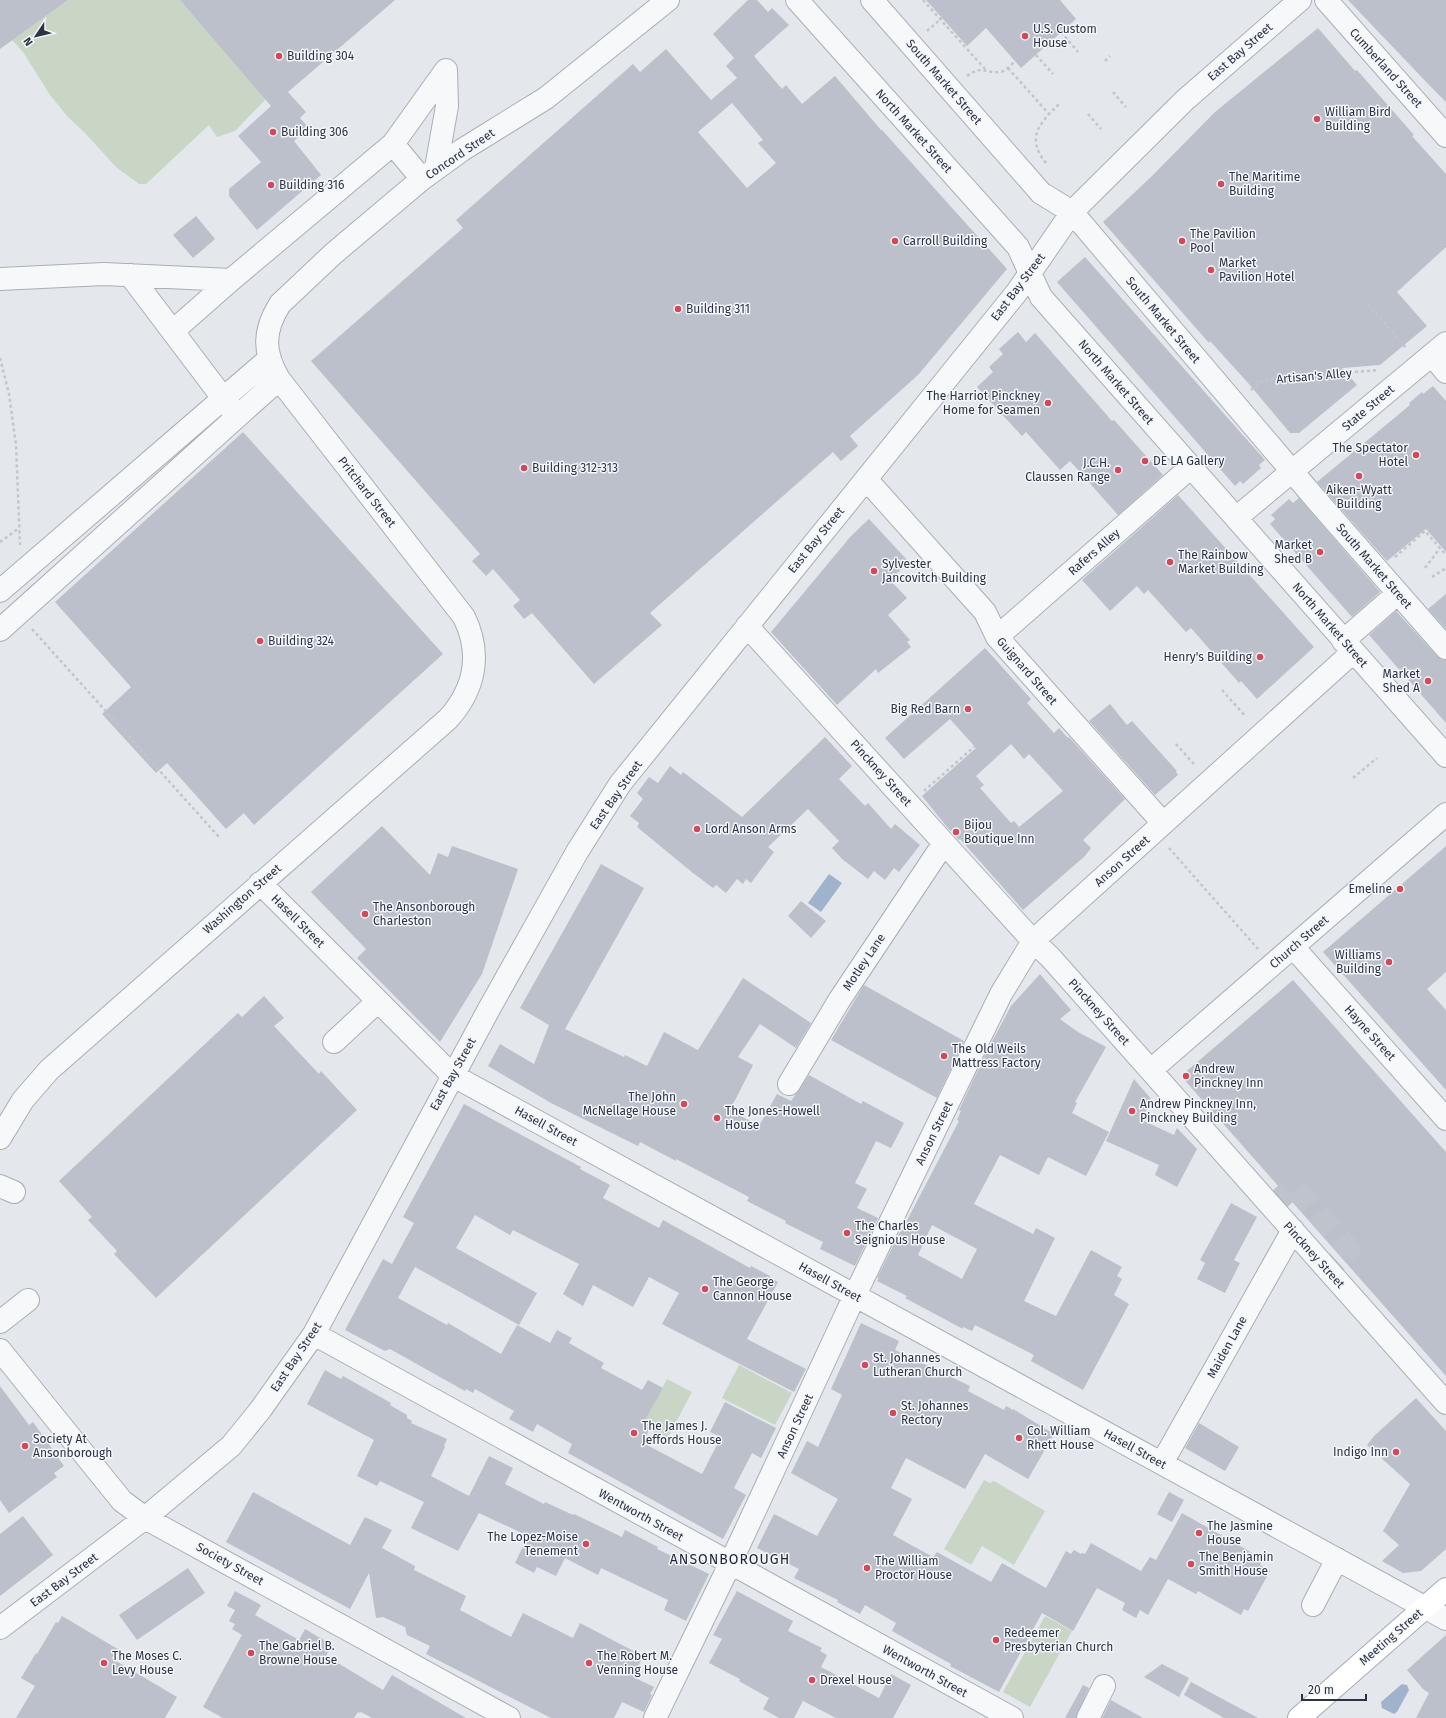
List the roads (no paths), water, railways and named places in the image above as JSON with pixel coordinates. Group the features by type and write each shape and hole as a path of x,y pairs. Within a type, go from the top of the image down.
{"main road":[{"name":"Meeting Street","path":"1299,1718 1446,1589"}],"street":[{"name":"Concord Street","path":"270,326 280,304 333,254 429,173 546,98 668,0"},
{"name":"North Market Street","path":"797,0 1018,247 1041,297 1446,756"},
{"name":"South Market Street","path":"872,0 1041,192 1072,212 1397,594 1446,648"},
{"name":"East Bay Street","path":"0,1628 145,1518 231,1446 260,1409 314,1334 452,1075 577,852 616,789 992,323 1030,273 1072,212 1185,100 1300,0"},
{"name":"Cumberland Street","path":"1326,0 1446,136"},
{"path":"173,331 231,280 393,144 446,70 447,106 429,173 393,144"},
{"path":"0,279 104,274 231,280"},
{"path":"130,275 237,417"},
{"name":"Pritchard Street","path":"270,326 267,337 269,359 279,379 464,617 471,630 474,657"},
{"path":"1439,349 1446,372"},
{"name":"State Street","path":"1236,518 1439,349"},
{"path":"0,591 269,359"},
{"path":"0,630 279,379"},
{"name":"Rafers Alley","path":"997,637 1191,467"},
{"name":"Guignard Street","path":"866,479 985,612 997,637 1163,823"},
{"name":"Anson Street","path":"655,1718 730,1564 855,1295 1001,994 1033,941 1163,823 1348,646 1397,594"},
{"name":"Pinckney Street","path":"747,626 1033,941 1050,957 1446,1403"},
{"name":"Washington Street","path":"0,1138 23,1100 49,1070 448,719 458,708 470,685 474,657"},
{"name":"Church Street","path":"1151,1070 1446,814"},
{"name":"Motley Lane","path":"789,1084 840,999 944,843"},
{"name":"Hasell Street","path":"260,883 452,1075 1446,1619"},
{"name":"Hayne Street","path":"1293,946 1446,1119"},
{"path":"334,1042 378,1001"},
{"name":"Maiden Lane","path":"1162,1463 1293,1230"},
{"path":"0,1322 28,1300"},
{"name":"Wentworth Street","path":"314,1334 1012,1718"},
{"name":"Society Street","path":"0,1350 122,1501 145,1518 509,1718"},
{"path":"1313,1604 1337,1559"},
{"path":"1088,1718 1104,1686"}],"water":[{"path":"829,874 842,883 821,912 808,903"},
{"path":"1402,1684 1407,1685 1409,1690 1397,1712 1394,1714 1382,1708 1381,1702"}],"tunnel":[{"path":"1272,1206 1294,1186 1350,1250 1328,1270"}],"place":[{"name":"U.S. Custom House","path":"1025,36"},
{"name":"Building 304","path":"279,56"},
{"name":"William Bird Building","path":"1317,119"},
{"name":"Building 306","path":"273,132"},
{"name":"The Maritime Building","path":"1221,184"},
{"name":"Building 316","path":"271,185"},
{"name":"Carroll Building","path":"895,241"},
{"name":"The Pavilion Pool","path":"1182,241"},
{"name":"Market Pavilion Hotel","path":"1211,270"},
{"name":"Building 311","path":"678,309"},
{"name":"The Harriot Pinckney Home for Seamen","path":"1048,403"},
{"name":"The Spectator Hotel","path":"1416,455"},
{"name":"DE LA Gallery","path":"1145,461"},
{"name":"Building 312-313","path":"524,468"},
{"name":"J.C.H. Claussen Range","path":"1118,470"},
{"name":"Aiken-Wyatt Building","path":"1359,476"},
{"name":"Market Shed B","path":"1320,552"},
{"name":"The Rainbow Market Building","path":"1170,562"},
{"name":"Sylvester Jancovitch Building","path":"874,571"},
{"name":"Building 324","path":"260,641"},
{"name":"Henry's Building","path":"1260,657"},
{"name":"Market Shed A","path":"1428,681"},
{"name":"Big Red Barn","path":"968,709"},
{"name":"Lord Anson Arms","path":"697,829"},
{"name":"Bijou Boutique Inn","path":"956,832"},
{"name":"Emeline","path":"1400,889"},
{"name":"The Ansonborough Charleston","path":"365,914"},
{"name":"Williams Building","path":"1389,962"},
{"name":"The Old Weils Mattress Factory","path":"944,1056"},
{"name":"Andrew Pinckney Inn","path":"1186,1076"},
{"name":"The John McNellage House","path":"684,1104"},
{"name":"Andrew Pinckney Inn, Pinckney Building","path":"1132,1111"},
{"name":"The Jones-Howell House","path":"717,1118"},
{"name":"The Charles Seignious House","path":"847,1233"},
{"name":"The George Cannon House","path":"705,1289"},
{"name":"St. Johannes Lutheran Church","path":"865,1365"},
{"name":"St. Johannes Rectory","path":"893,1413"},
{"name":"The James J. Jeffords House","path":"634,1433"},
{"name":"Col. William Rhett House","path":"1019,1438"},
{"name":"Society At Ansonborough","path":"25,1446"},
{"name":"Indigo Inn","path":"1396,1452"},
{"name":"The Jasmine House","path":"1199,1533"},
{"name":"The Lopez-Moise Tenement","path":"586,1544"},
{"name":"The Benjamin Smith House","path":"1191,1564"},
{"name":"The William Proctor House","path":"867,1568"},
{"name":"Redeemer Presbyterian Church","path":"996,1640"},
{"name":"The Gabriel B. Browne House","path":"251,1653"},
{"name":"The Moses C. Levy House","path":"104,1663"},
{"name":"The Robert M. Venning House","path":"589,1663"},
{"name":"Drexel House","path":"812,1680"}],"district":[{"name":"ANSONBOROUGH","path":"730,1559"}]}
